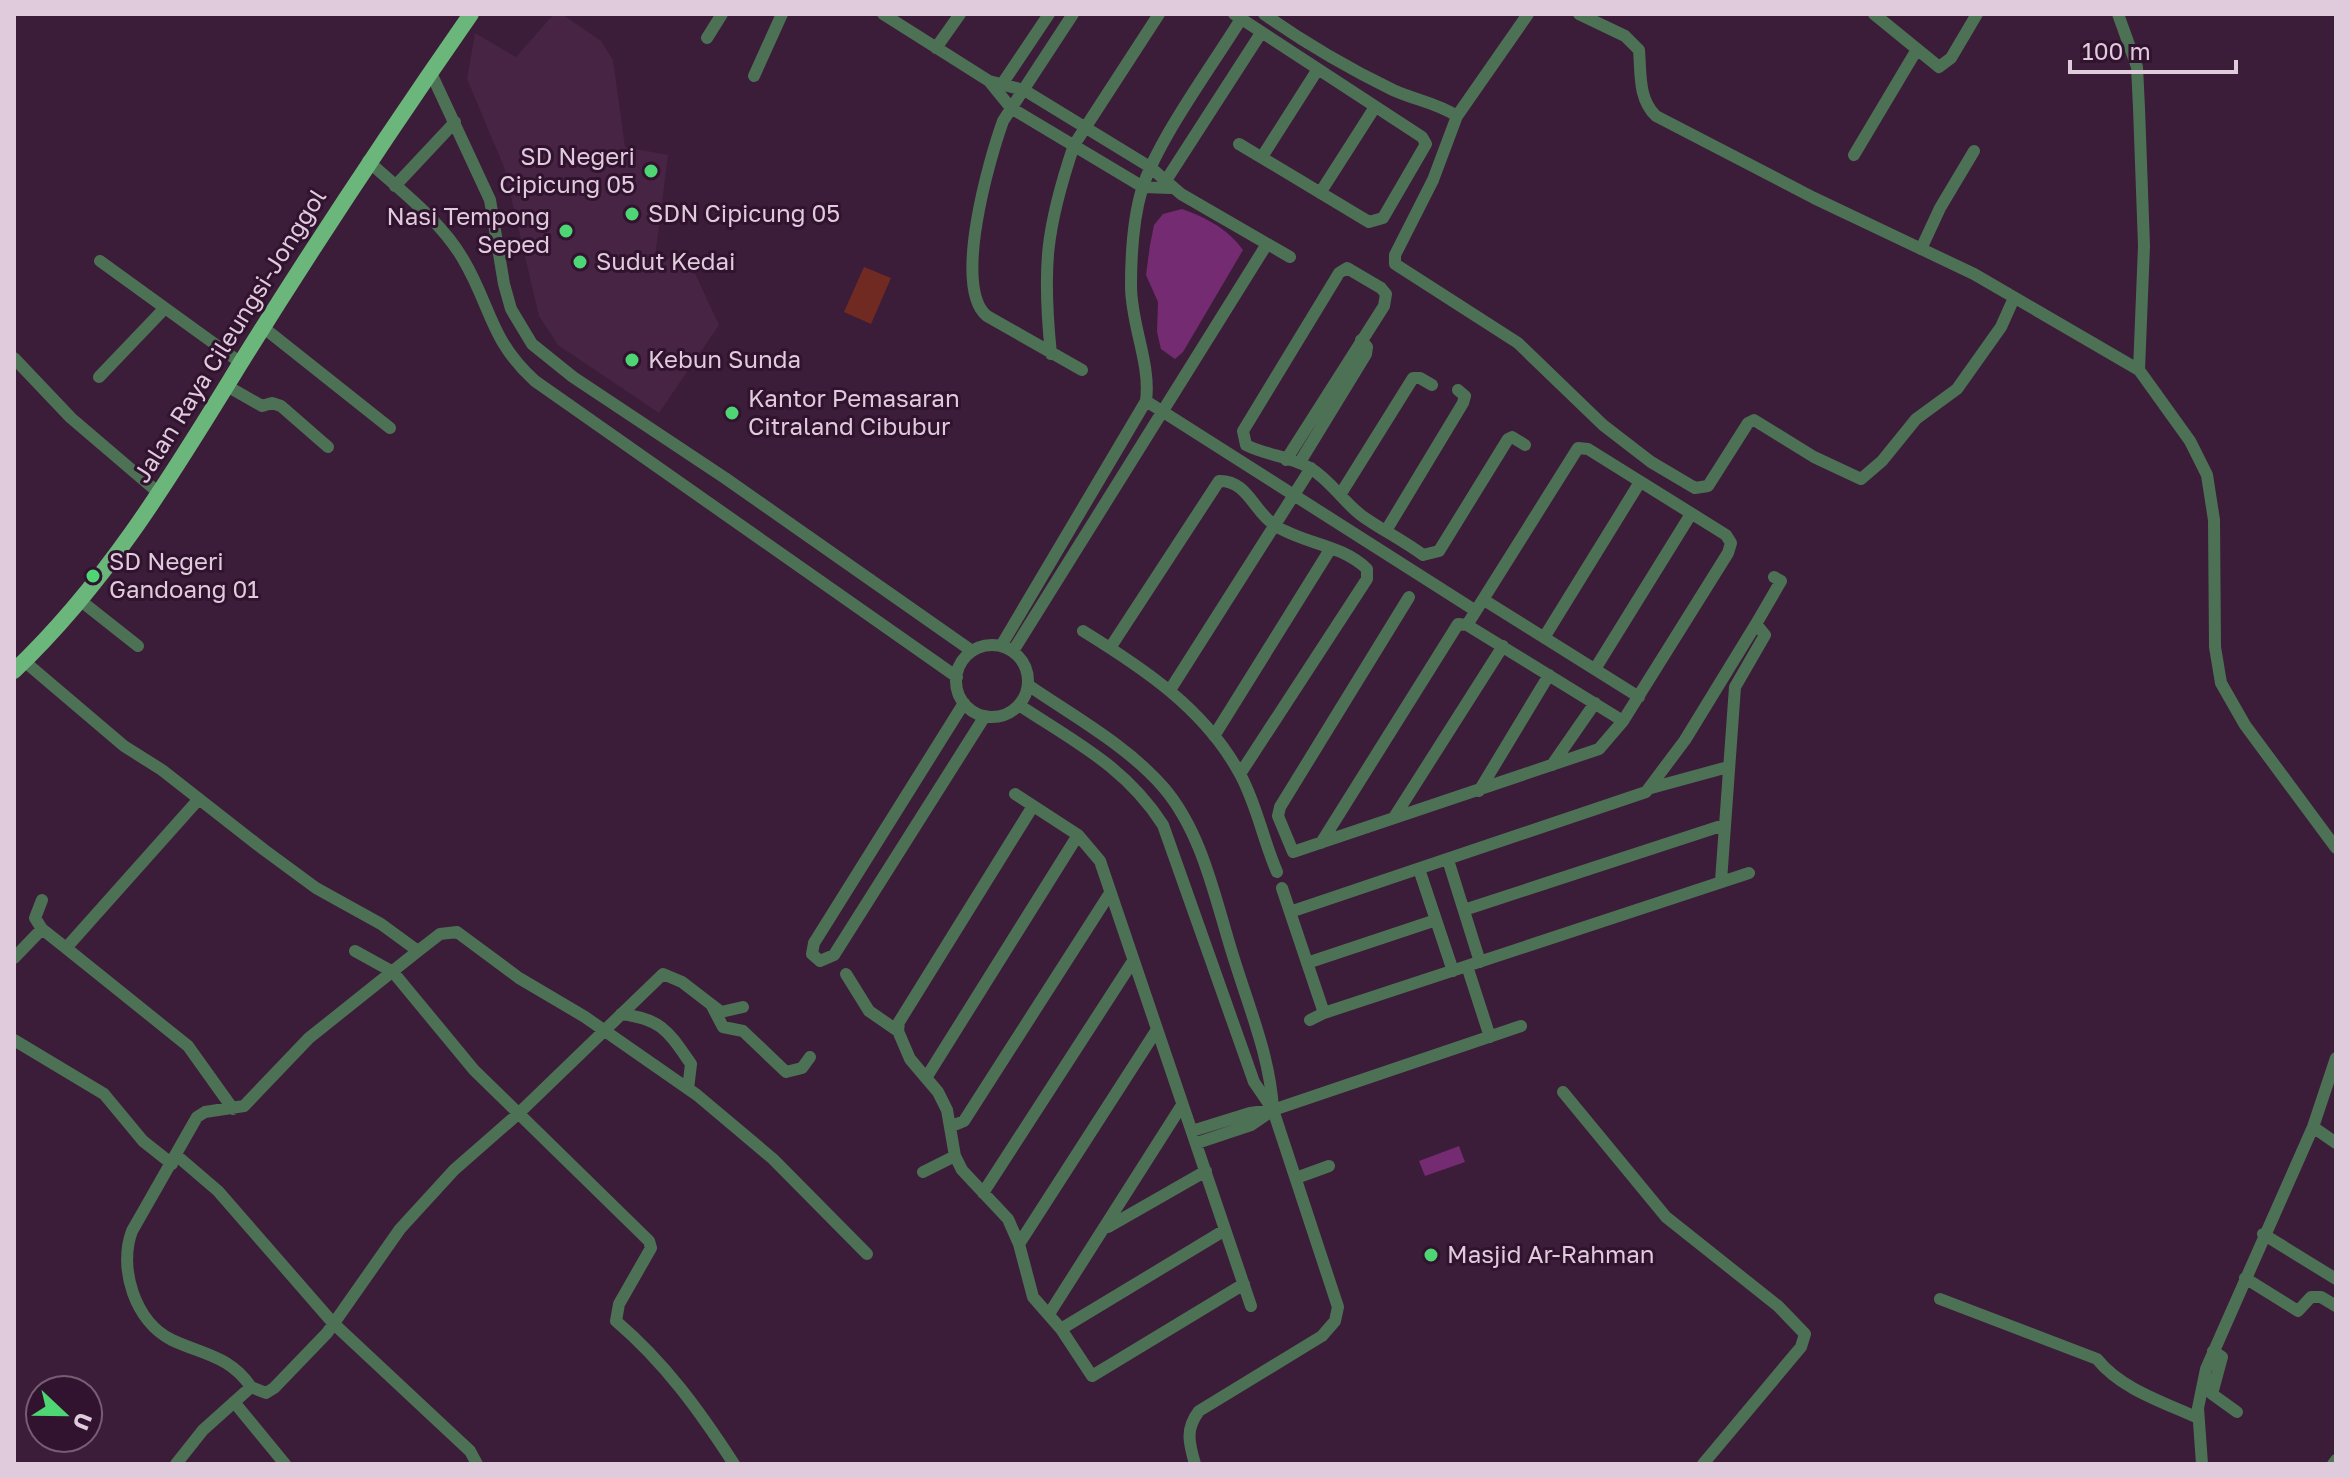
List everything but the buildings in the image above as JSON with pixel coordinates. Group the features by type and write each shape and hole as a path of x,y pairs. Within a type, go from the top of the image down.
{"main road":[{"name":"Jalan Raya Cileungsi-Jonggol","path":"19,666 81,601 160,494 368,161 471,14"}],"street":[{"path":"707,38 722,14"},
{"path":"754,76 782,14"},
{"path":"883,14 997,85 1024,90 1150,167 1166,186 1290,257"},
{"path":"936,48 960,14"},
{"path":"997,85 1049,14"},
{"path":"1073,14 1003,121 987,172 974,260 973,291 979,309 987,316 1082,370"},
{"path":"1051,354 1045,292 1046,248 1052,214 1074,145 1159,14"},
{"path":"1264,14 1332,58 1396,92 1434,104 1457,116"},
{"path":"1528,14 1457,116 1433,180 1395,255 1395,264 1518,343 1603,425 1651,462 1695,488 1708,486 1748,423 1754,420 1814,457 1861,479 1882,461 1916,419 1957,389 2001,327 2014,298"},
{"path":"1579,14 1625,36 1639,50 1642,95 1647,108 1656,116 1921,249 2139,370 2190,441 2207,475 2214,520 2215,647 2221,683 2245,725 2336,848"},
{"path":"1874,14 1916,51 1942,67 1977,14"},
{"path":"2118,14 2132,47 2138,81 2144,246 2139,370"},
{"path":"1007,649 1031,595 1146,401 1148,385 1134,322 1131,288 1132,246 1143,187 1150,167 1238,17 1422,137 1426,144 1383,218 1369,222 1239,144"},
{"path":"1166,186 1261,33"},
{"path":"1854,155 1916,51"},
{"path":"1262,157 1318,69"},
{"path":"431,73 490,200 504,284 522,330 545,357 972,651"},
{"path":"997,85 1011,108 1143,187 1166,186"},
{"path":"1320,193 1375,107"},
{"path":"395,186 455,122"},
{"path":"1921,249 1940,208 1974,151"},
{"path":"368,161 438,226 463,258 494,332 515,362 535,381 957,677"},
{"path":"1007,649 1043,603 1267,244"},
{"path":"100,261 241,363"},
{"path":"1286,460 1384,306 1386,294 1381,288 1347,268 1339,273 1243,431 1246,445 1266,456 1306,465 1365,518 1387,529 1423,555 1439,551 1508,439 1512,437 1525,445"},
{"path":"99,377 164,309"},
{"path":"264,328 390,428"},
{"path":"1170,690 1294,496 1306,465 1366,354 1367,347 1361,340"},
{"path":"14,358 71,418 160,494"},
{"path":"1340,495 1413,378 1432,385"},
{"path":"227,386 262,406 272,403 281,406 328,447"},
{"path":"1387,529 1463,403 1465,396 1458,390"},
{"path":"1146,401 1476,611"},
{"path":"657,466 671,443"},
{"path":"1409,597 1280,807 1278,816 1293,852 1599,749 1639,697 1728,553 1731,543 1726,535 1588,449 1578,448 1467,625"},
{"path":"1110,648 1219,481 1241,487 1275,526 1360,562 1367,569 1367,579 1240,774"},
{"path":"1545,636 1640,482"},
{"path":"736,521 753,499"},
{"path":"1595,669 1691,514"},
{"path":"1214,736 1331,548"},
{"path":"1651,788 1756,624 1781,581 1774,577"},
{"path":"1031,595 1043,603"},
{"path":"1484,600 1639,697"},
{"path":"81,601 138,646"},
{"path":"1321,843 1458,624 1467,625 1503,646 1623,721"},
{"path":"1721,881 1735,687 1765,635 1756,624"},
{"path":"1083,631 1170,690 1214,736 1240,774 1277,872"},
{"path":"986,645 1007,649 1026,669 1028,685 1019,705 1003,715 985,716 964,703 957,677 962,662 972,651 986,645"},
{"path":"1395,816 1503,646"},
{"path":"19,666 316,888 381,924 418,951"},
{"path":"1479,791 1549,675"},
{"path":"1722,680 1735,687"},
{"path":"1028,685 1135,761 1164,788 1183,816 1214,894 1271,1076 1273,1110 1338,1307 1335,1321 1322,1336 1199,1411 1190,1423 1189,1440 1195,1464"},
{"path":"964,703 814,943 812,954 820,961 834,955 985,716"},
{"path":"1552,765 1595,703"},
{"path":"1019,705 1123,774 1146,798 1163,825 1254,1082 1273,1110"},
{"path":"1290,912 1637,796 1651,788 1728,767"},
{"path":"1015,794 1078,835 1100,861 1251,1306"},
{"path":"66,948 198,800"},
{"path":"1033,806 899,1022 898,1031 910,1059 938,1092 952,1126 955,1156 1008,1219 1019,1244 1033,1297 1061,1329 1092,1376 1244,1284"},
{"path":"1464,910 1724,825"},
{"path":"926,1078 1078,835"},
{"path":"1448,860 1480,962"},
{"path":"1419,869 1453,971"},
{"path":"1310,1020 1749,873"},
{"path":"1282,888 1324,1013"},
{"path":"952,1126 964,1121 1110,893"},
{"path":"42,900 35,918 42,929 188,1046 233,1109"},
{"path":"1307,963 1436,920"},
{"path":"14,958 42,929"},
{"path":"743,1007 728,1013 712,1006 682,982 663,974 602,1031 519,1113 454,1170 400,1229 333,1323 266,1393 251,1387 223,1359 159,1332 131,1292 127,1281 128,1241 201,1113 233,1109 258,1094 278,1067 309,1038 440,934 457,932 519,978 602,1031 688,1089 773,1159 867,1254"},
{"path":"355,951 393,972 474,1070 650,1242 651,1248 619,1304 616,1321 656,1355 690,1397 734,1464"},
{"path":"983,1193 1133,961"},
{"path":"1467,966 1490,1037"},
{"path":"846,974 869,1011 898,1031"},
{"path":"712,1006 723,1027 743,1031 786,1072 802,1068 810,1057"},
{"path":"621,1014 646,1017 661,1024 691,1064 688,1089"},
{"path":"1194,1137 1251,1125 1273,1110 1521,1026"},
{"path":"1019,1244 1156,1031"},
{"path":"14,1040 104,1094 143,1141 218,1191 333,1323 470,1451 477,1464"},
{"path":"2202,1464 2198,1418 2201,1385 2263,1234 2313,1127 2336,1058"},
{"path":"1563,1092 1666,1217 1778,1306 1805,1334 1801,1347 1703,1464"},
{"path":"1049,1314 1182,1105"},
{"path":"2313,1127 2336,1143"},
{"path":"923,1172 955,1156"},
{"path":"1296,1178 1329,1166"},
{"path":"1103,1229 1206,1171"},
{"path":"1061,1329 1225,1230"},
{"path":"2263,1234 2336,1279"},
{"path":"2245,1278 2298,1311 2311,1297 2321,1297 2336,1306"},
{"path":"1940,1299 2097,1359 2112,1377 2198,1418"},
{"path":"2213,1351 2222,1357 2212,1394 2237,1412"},
{"path":"176,1464 203,1430 251,1387"},
{"path":"234,1402 285,1464"}],"shaded area":[{"path":"554,14 562,14 601,41 613,60 625,147 668,155 654,265 685,252 719,325 659,413 558,345 539,316 504,167 467,79 475,33 516,57"},
{"path":"1182,209 1216,225 1243,250 1183,352 1175,359 1161,349 1157,332 1158,302 1146,275 1154,225 1163,214"},
{"path":"864,267 891,278 871,324 844,312"},
{"path":"1459,1146 1465,1162 1425,1176 1419,1161"}],"place":[{"name":"SD Negeri Cipicung 05","path":"651,171"},
{"name":"SDN Cipicung 05","path":"632,214"},
{"name":"Nasi Tempong Seped","path":"566,231"},
{"name":"Sudut Kedai","path":"580,262"},
{"name":"Kebun Sunda","path":"632,360"},
{"name":"Kantor Pemasaran Citraland Cibubur","path":"732,413"},
{"name":"SD Negeri Gandoang 01","path":"93,576"},
{"name":"Masjid Ar-Rahman","path":"1431,1255"}]}
